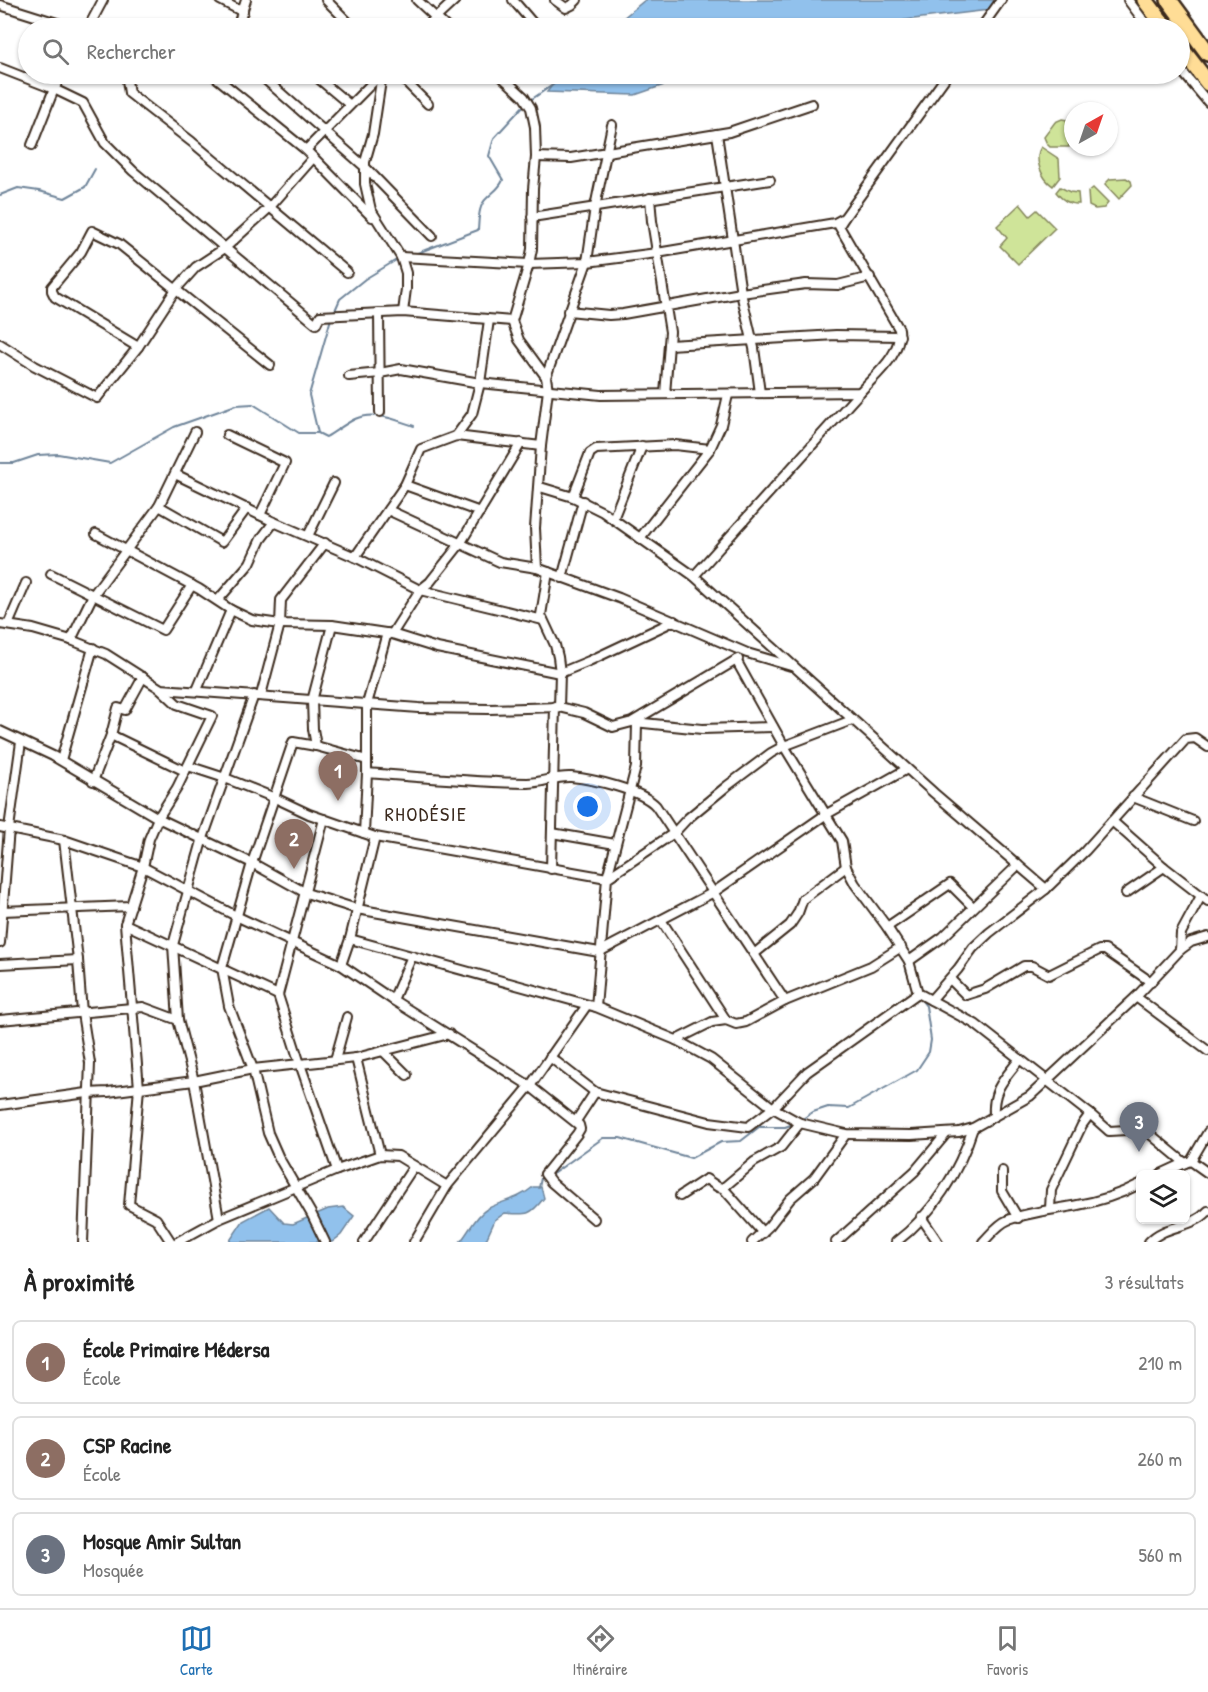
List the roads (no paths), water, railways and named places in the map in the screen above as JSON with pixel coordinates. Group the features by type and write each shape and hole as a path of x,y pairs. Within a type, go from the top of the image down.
{"highway":[{"path":"1145,0 1158,18"},
{"path":"1169,0 1182,18"},
{"path":"1190,29 1208,53"},
{"path":"1190,61 1208,83"}],"street":[{"path":"93,18 103,0"},
{"path":"220,0 243,12"},
{"path":"241,18 246,0"},
{"path":"326,0 344,18"},
{"path":"417,0 435,18 454,0"},
{"path":"513,0 528,18"},
{"path":"555,0 566,8 577,0"},
{"path":"988,18 1001,0"},
{"path":"1128,0 1142,18"},
{"path":"0,6 40,18"},
{"path":"0,68 18,75"},
{"path":"1190,82 1208,102"},
{"path":"41,84 83,103 105,143 133,171 316,324 320,316 403,312 512,321"},
{"path":"32,146 57,84"},
{"path":"128,84 129,93 192,142 347,272"},
{"path":"224,84 306,150 380,225"},
{"path":"272,84 365,167 432,236"},
{"path":"325,84 350,105"},
{"path":"306,150 372,84"},
{"path":"381,84 374,134 365,167 365,184 369,204 401,257 406,273 403,312"},
{"path":"408,84 428,104"},
{"path":"510,84 524,97 531,108 536,157 529,264 512,321 515,333 546,377 548,390 541,446 536,528 537,568"},
{"path":"694,576 898,348 899,329 839,226 941,84"},
{"path":"536,157 571,158 729,132 812,104"},
{"path":"546,377 587,262 595,207 612,125"},
{"path":"717,134 741,293 760,393"},
{"path":"0,344 35,366 97,398 138,346 176,289 196,267 225,248 269,208 313,158"},
{"path":"532,217 770,180"},
{"path":"650,198 670,332 664,394"},
{"path":"401,257 529,264 587,262 733,241 835,222 844,218"},
{"path":"138,346 55,297 52,291 52,287 81,252 92,231 119,244 270,365"},
{"path":"568,311 609,315 666,308 741,293 806,284 838,285 870,277"},
{"path":"379,313 380,412"},
{"path":"456,436 472,414 480,383 489,320"},
{"path":"669,345 836,335 900,336"},
{"path":"349,376 401,369 480,383 601,395 860,392"},
{"path":"640,538 710,449 722,425 728,394"},
{"path":"71,640 93,595 159,506 195,432"},
{"path":"227,435 285,464 260,515"},
{"path":"355,557 405,485 421,449 456,436 541,446"},
{"path":"364,833 367,704 389,634 420,590 430,582 460,544 521,443"},
{"path":"573,497 590,453 594,450 642,446 710,449"},
{"path":"613,519 642,446"},
{"path":"175,474 274,522 355,557 420,590 543,620"},
{"path":"309,536 334,483"},
{"path":"405,485 480,512"},
{"path":"540,487 583,501 613,519 694,576 907,769 1046,889"},
{"path":"562,578 583,501"},
{"path":"159,506 222,542 248,508"},
{"path":"388,510 500,562 537,568 674,621 747,653 796,668"},
{"path":"218,600 250,563 261,539 274,522"},
{"path":"96,534 252,620 280,624 332,625 389,634 437,648 560,673 589,662 674,621"},
{"path":"219,1219 194,1081 178,1020 173,945 202,841 257,695 280,624 281,600 325,543"},
{"path":"548,572 541,615 555,645 560,673 552,778 551,869"},
{"path":"51,574 163,630 192,585"},
{"path":"26,584 4,625 71,640 93,648 161,689 177,705 212,716 149,839 143,867 125,924 139,1088 129,1205 156,1219 171,1242"},
{"path":"197,690 231,610"},
{"path":"316,746 312,701 332,625"},
{"path":"61,760 93,648"},
{"path":"161,689 419,708 489,709 557,706 584,713 613,727 635,722 747,653"},
{"path":"736,660 784,746 842,841 846,867 855,885 909,961 918,993 975,1024 1109,1131 1144,1129 1188,1162 1208,1173"},
{"path":"93,781 111,735 118,708 125,710 143,677"},
{"path":"111,735 186,769 225,778 324,819 375,837 608,878 674,833 687,819 727,786 784,746 852,720"},
{"path":"635,722 702,729 773,727"},
{"path":"596,1007 599,952 608,878 638,754 635,722"},
{"path":"0,731 61,760 158,818 306,892 357,909 599,952 714,892 825,815 907,769"},
{"path":"931,1000 974,948 989,933 1046,889 1112,821 1186,739 1195,738 1208,747"},
{"path":"0,943 4,827 21,742"},
{"path":"325,1242 279,1158 268,1132 253,1069 229,1006 222,968 252,863 293,742 367,760"},
{"path":"367,773 523,783 540,783 562,776 631,790 653,802 785,1001"},
{"path":"1133,797 1193,821"},
{"path":"324,819 278,995 337,1170"},
{"path":"1112,821 1164,867 1204,898 1181,933 1180,950"},
{"path":"4,827 64,840 143,867 236,916 341,965 530,1086 576,1121 580,1129 545,1174 551,1182 594,1219"},
{"path":"552,833 615,844"},
{"path":"341,965 350,939 375,837"},
{"path":"64,840 73,908 82,1013 90,1063 82,1242"},
{"path":"909,961 943,937 1018,865"},
{"path":"754,954 790,925 803,899 846,867"},
{"path":"1126,893 1164,867"},
{"path":"887,927 950,885 974,907"},
{"path":"2,911 131,906"},
{"path":"661,920 726,1020"},
{"path":"125,924 278,995"},
{"path":"350,939 596,1007 676,1040 711,1059 773,1108 800,1123 846,1134 911,1136 946,1134 973,1128 1030,1096 1136,997 1180,950 1191,942 1208,937"},
{"path":"676,1040 709,1023 726,1020 741,1024 785,1001 871,966 901,947"},
{"path":"950,979 966,995 984,989 1024,966 1032,966 1049,975 1099,950 1104,950 1151,982"},
{"path":"393,1000 412,956"},
{"path":"0,964 78,960"},
{"path":"550,1057 595,1092 709,1122 742,1127 752,1125 773,1108 807,1072 918,993"},
{"path":"1136,997 1208,1051"},
{"path":"414,1242 447,1186 530,1086 587,1005"},
{"path":"0,1020 143,1007 178,1020"},
{"path":"335,1060 347,1017"},
{"path":"0,1105 194,1081 253,1069 356,1058 449,1034"},
{"path":"383,1051 407,1075"},
{"path":"356,1058 380,1155"},
{"path":"993,1116 996,1091 1019,1060"},
{"path":"576,1121 595,1092"},
{"path":"1050,1209 1051,1190 1082,1125 1090,1114"},
{"path":"723,1188 753,1162 781,1147 800,1123"},
{"path":"896,1242 921,1217 958,1167 973,1128"},
{"path":"1170,1170 1188,1162 1208,1132"},
{"path":"752,1242 763,1233 786,1204 814,1178 846,1134"},
{"path":"836,1242 915,1171 946,1134"},
{"path":"177,1242 191,1238 219,1219 337,1170 380,1155 398,1156 447,1186"},
{"path":"364,1242 414,1166"},
{"path":"1002,1171 1002,1191 1018,1218"},
{"path":"681,1196 706,1179 723,1188 763,1233"},
{"path":"984,1242 998,1226 1008,1220 1050,1209 1100,1200 1136,1186"},
{"path":"1149,1242 1159,1234 1198,1220 1208,1211"},
{"path":"921,1217 938,1242"}],"water":[{"path":"645,0 996,0 989,10 922,18 623,18"},
{"path":"553,84 667,84 635,95 547,92"},
{"path":"533,1187 541,1187 544,1198 535,1208 523,1214 505,1213 495,1220 485,1242 460,1242 483,1212 522,1195"},
{"path":"269,1207 284,1223 293,1224 328,1209 343,1207 354,1216 341,1235 332,1242 229,1242 243,1221"}],"waterway":[{"path":"529,101 554,84"},
{"path":"412,255 478,230 482,205 503,180 489,156 494,138 525,104"},
{"path":"0,195 18,188 65,198 85,187 95,169"},
{"path":"318,433 309,395 330,322 340,299 365,279 398,259"},
{"path":"0,463 14,463 38,455 58,454 110,463 174,427 236,405 253,404 299,433 318,433 326,437 362,416 385,417 414,426"},
{"path":"906,969 913,989"},
{"path":"801,1120 813,1112 828,1107 849,1108 917,1070 929,1052 931,1040 926,1006 918,996"},
{"path":"539,1188 541,1178 554,1173 603,1138 620,1138 691,1158 721,1142 741,1141 759,1127 785,1127 796,1123"}],"place":[{"name":"École Primaire Médersa","path":"338,801"},
{"name":"CSP Racine","path":"294,869"},
{"name":"Mosque Amir Sultan","path":"1139,1152"}],"district":[{"name":"RHODÉSIE","path":"426,813"}]}
